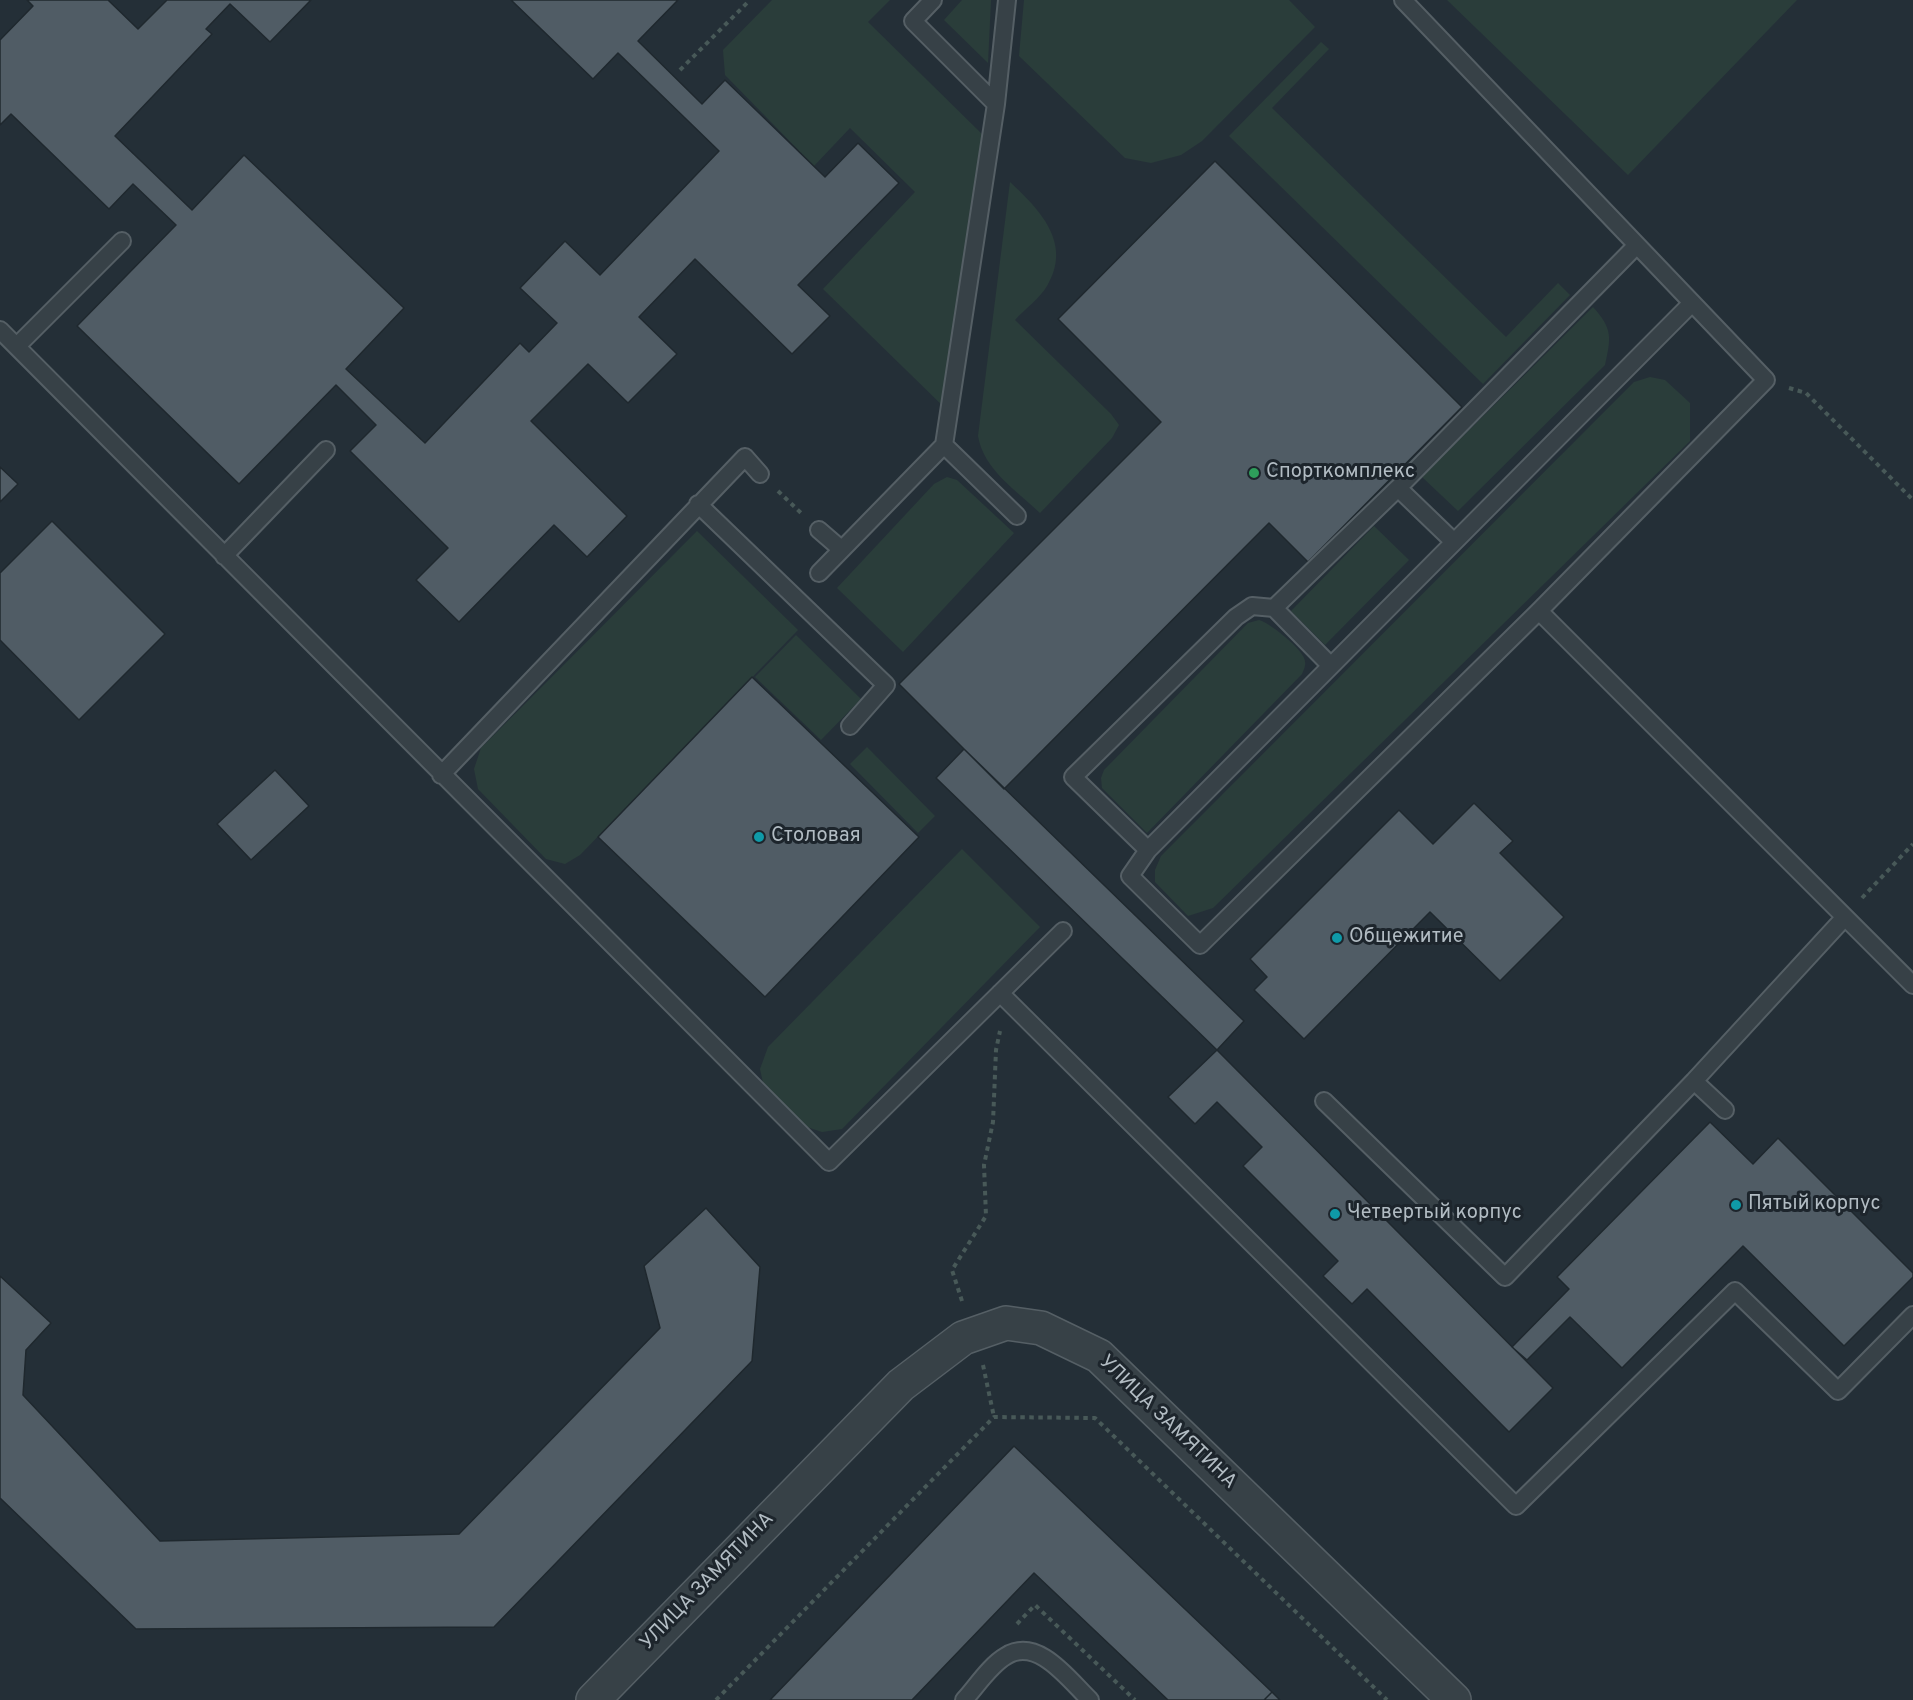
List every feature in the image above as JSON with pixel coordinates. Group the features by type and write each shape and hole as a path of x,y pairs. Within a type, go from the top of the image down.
{"street":[{"name":"УЛИЦА ЗАМЯТИНА","path":"598,1698 901,1385 963,1338 1006,1323 1041,1328 1099,1356 1454,1700"}],"lane":[{"path":"933,0 913,21 996,104"},
{"path":"819,573 944,445 996,104 1007,0"},
{"path":"1403,0 1690,304 1766,380 1539,611 1200,945 1130,876 1148,850 1690,304"},
{"path":"17,346 122,241"},
{"path":"1274,608 1398,488 1636,246"},
{"path":"0,330 829,1162 1004,997 1062,931"},
{"path":"944,445 1017,516"},
{"path":"224,556 326,450"},
{"path":"441,775 745,457 760,474"},
{"path":"1398,488 1453,541"},
{"path":"698,504 886,685 850,726"},
{"path":"819,530 841,549"},
{"path":"1148,850 1073,777 1236,617 1252,606 1274,608 1330,665"},
{"path":"1539,611 1913,985"},
{"path":"1324,1101 1505,1277 1694,1082 1845,917"},
{"path":"1004,997 1516,1506 1735,1291 1838,1391 1913,1316"},
{"path":"1694,1082 1725,1110"},
{"path":"964,1700 1005,1656 1023,1650 1044,1656 1090,1700"}],"path":[{"path":"680,70 750,0"},
{"path":"1766,380 1806,393 1913,500"},
{"path":"760,474 819,530"},
{"path":"1845,917 1913,844"},
{"path":"994,1417 985,1369 963,1338 962,1300 951,1270 986,1216 984,1165 993,1122 996,1050 1004,997"},
{"path":"716,1700 994,1417 1095,1418 1387,1700"}],"green space":[{"path":"772,0 890,0 868,22 983,135 947,410 823,289 915,192 850,128 814,166 725,75 723,50"},
{"path":"962,0 991,0 988,63 944,20"},
{"path":"1024,0 1289,0 1315,27 1202,141 1181,155 1151,163 1125,158 1019,56"},
{"path":"1447,0 1797,0 1628,175"},
{"path":"1321,42 1329,49 1272,108 1506,337 1558,283 1570,295 1483,384 1229,136"},
{"path":"1010,182 1041,215 1054,241 1056,255 1054,270 1047,286 1015,320 1111,414 1119,425 1112,438 1040,513 1002,479 987,459 978,436"},
{"path":"1593,307 1600,315 1609,334 1605,365 1458,511 1422,477"},
{"path":"1650,377 1665,380 1690,403 1690,441 1213,908 1188,916 1155,882 1155,870 1161,856 1634,382"},
{"path":"947,477 957,480 1014,533 903,652 837,588 934,484"},
{"path":"1374,526 1409,560 1325,645 1291,611"},
{"path":"697,531 798,630 580,855 565,864 546,859 478,789 474,769 481,748"},
{"path":"1259,620 1276,630 1300,652 1305,663 1302,674 1147,833 1102,788 1101,778 1104,770 1248,623"},
{"path":"796,635 861,699 821,740 755,677"},
{"path":"867,747 935,816 918,833 850,764"},
{"path":"962,849 1040,927 842,1129 822,1132 804,1126 764,1087 760,1069 768,1047"}],"building":[{"path":"27,0 108,0 138,29 167,0 311,0 270,42 230,4 206,29 212,34 115,136 192,210 244,155 404,308 346,369 425,443 520,343 529,352 557,323 520,288 565,241 600,275 719,151 618,53 593,79 511,0 678,0 638,41 702,104 725,80 825,177 858,143 899,183 798,285 830,316 792,354 695,259 639,317 677,354 628,403 588,364 531,421 627,516 587,557 554,525 459,622 416,580 448,548 350,451 376,425 336,385 239,484 77,326 176,225 133,184 109,209 11,114 0,125 0,40 33,6"},
{"name":"Спорткомплекс","path":"1215,161 1462,407 1308,562 1269,523 1004,789 899,684 1161,422 1058,319"},
{"path":"0,467 18,484 0,502"},
{"path":"52,521 165,634 79,720 0,640 0,573"},
{"name":"Столовая","path":"752,677 919,837 765,997 598,837"},
{"path":"964,749 1244,1021 1217,1050 936,778"},
{"path":"275,770 309,806 251,860 217,824"},
{"name":"Общежитие","path":"1474,803 1513,841 1500,853 1564,917 1500,981 1430,912 1304,1039 1254,990 1267,977 1250,959 1399,810 1433,844"},
{"name":"Четвертый корпус","path":"1217,1050 1553,1388 1509,1432 1367,1289 1352,1304 1323,1276 1338,1261 1243,1166 1262,1147 1217,1102 1195,1124 1168,1097"},
{"name":"Пятый корпус","path":"1710,1122 1753,1164 1778,1138 1913,1273 1913,1277 1844,1346 1743,1246 1622,1368 1570,1317 1527,1360 1512,1347 1569,1289 1557,1277"},
{"path":"706,1208 760,1267 752,1361 494,1627 136,1629 0,1498 0,1276 51,1323 26,1350 23,1395 160,1541 459,1534 660,1328 644,1266"},
{"path":"1014,1446 1272,1692 1264,1700 1168,1700 1034,1573 912,1700 770,1700"},
{"path":"1272,1692 1280,1700 1264,1700"}],"place":[{"name":"Спорткомплекс","path":"1254,473"},
{"name":"Столовая","path":"759,837"},
{"name":"Общежитие","path":"1337,938"},
{"name":"Пятый корпус","path":"1736,1205"},
{"name":"Четвертый корпус","path":"1335,1214"}]}
